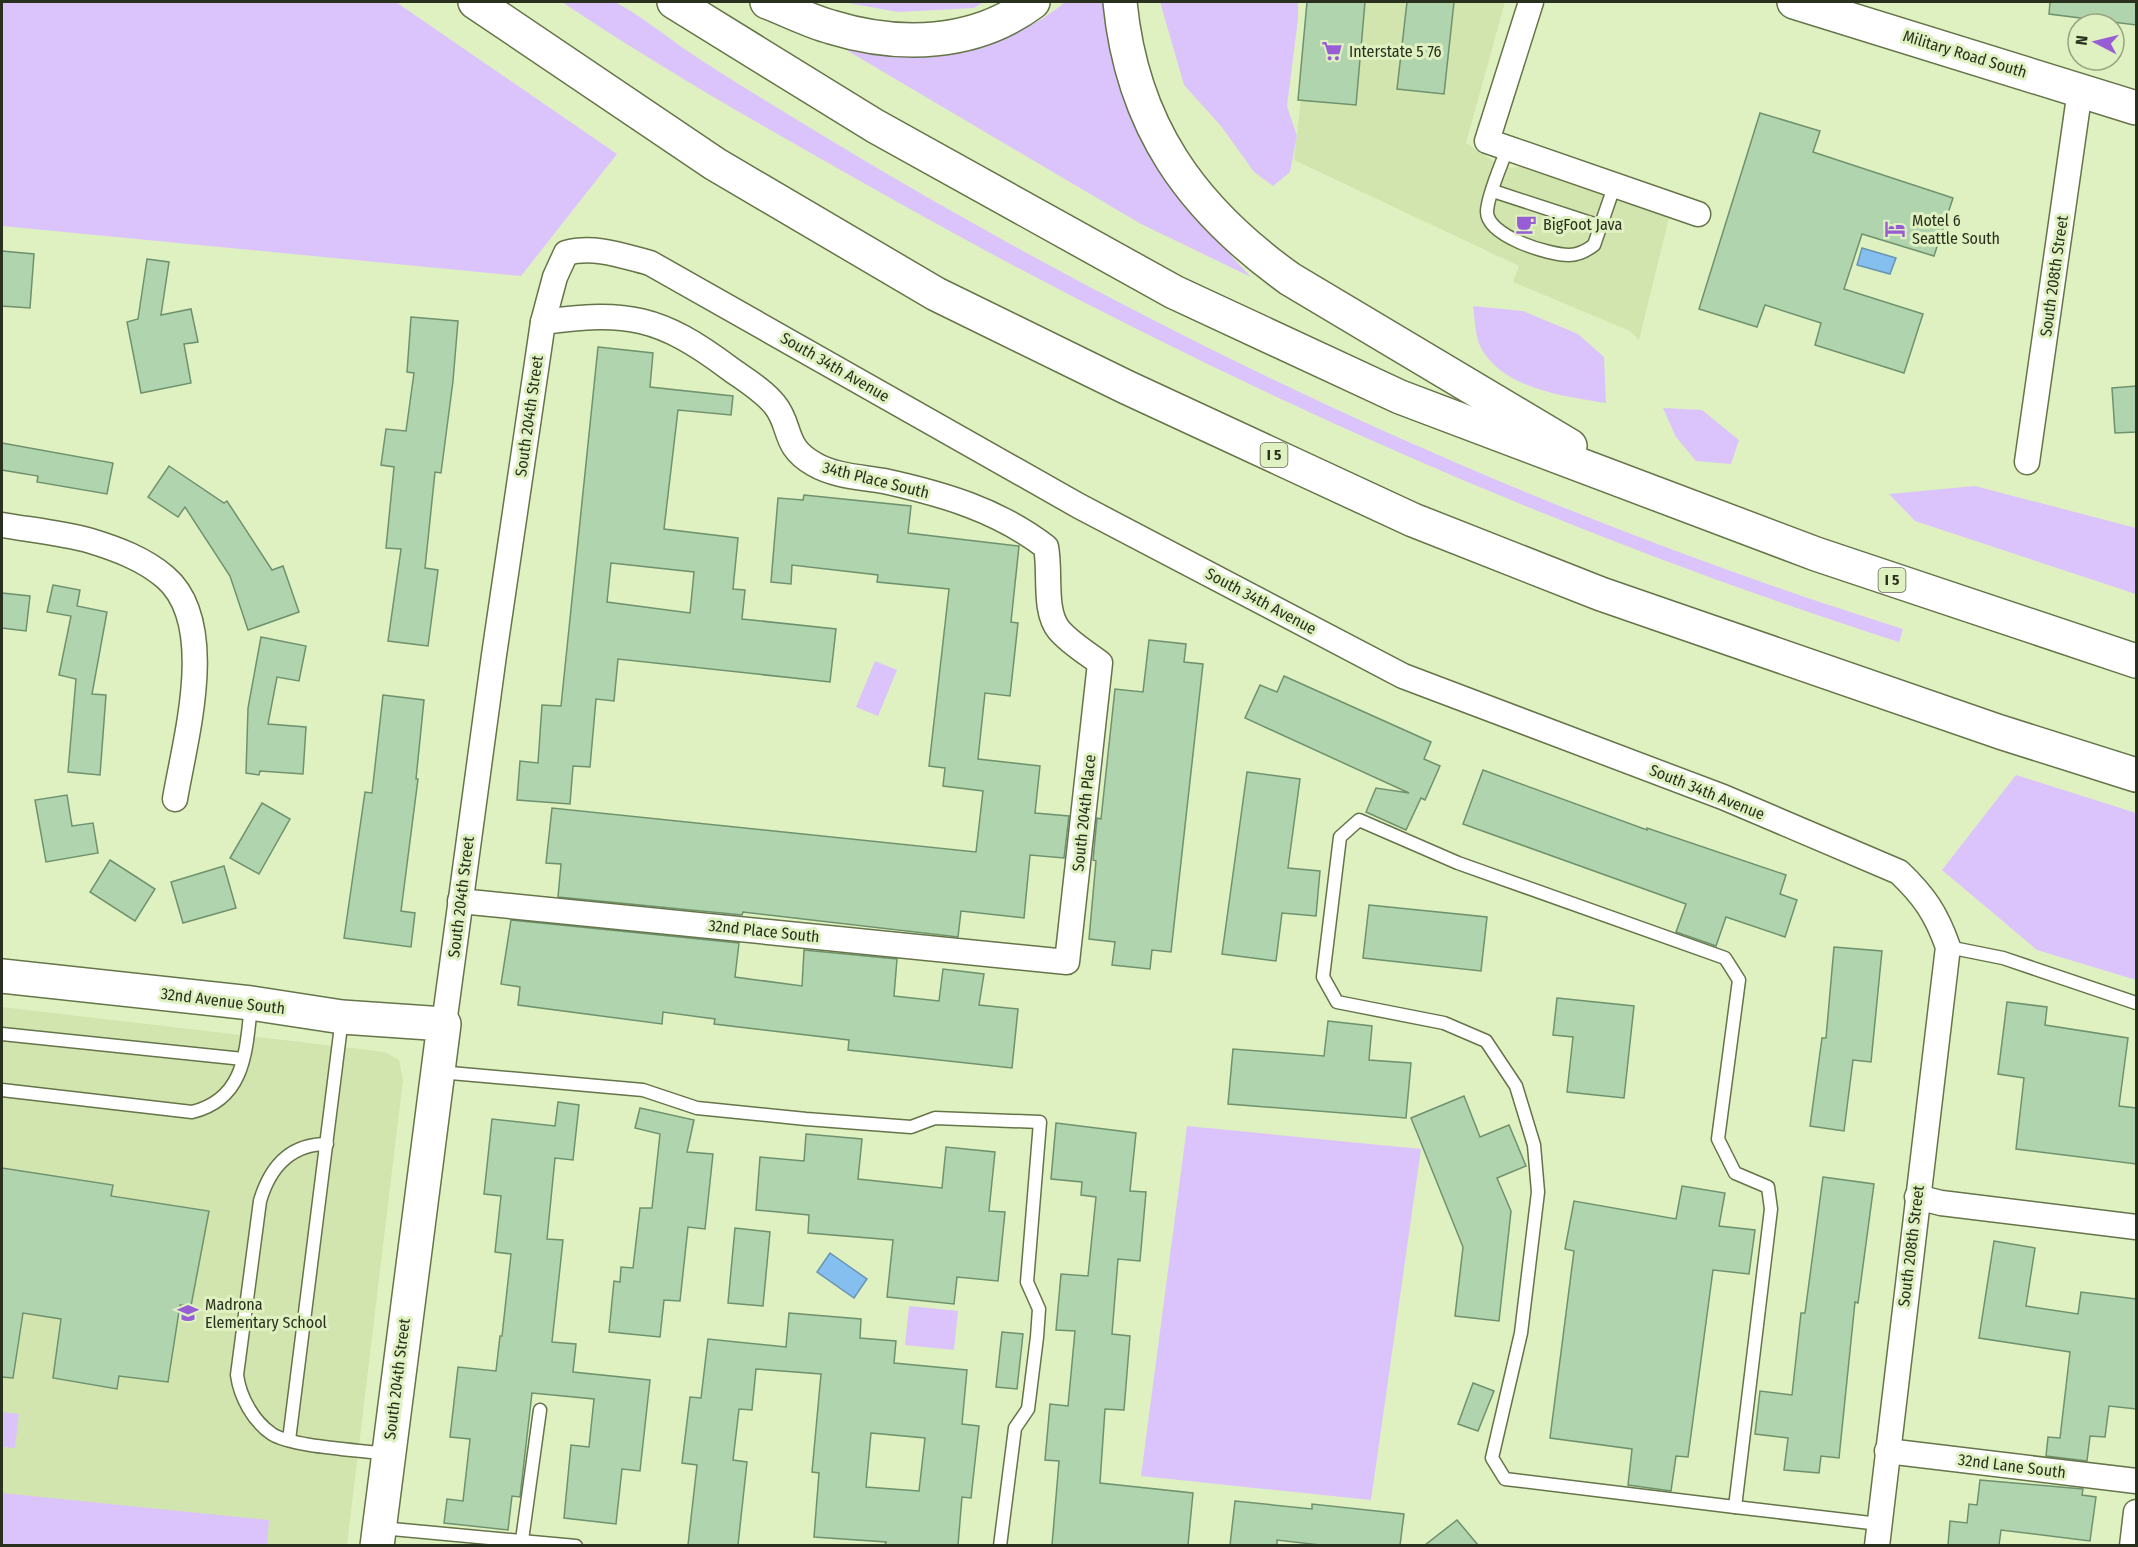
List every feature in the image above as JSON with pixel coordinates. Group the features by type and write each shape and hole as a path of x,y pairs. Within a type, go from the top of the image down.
{"main road":[{"name":"I 5","path":"476,2 715,164 936,294 1126,387 1413,520 1601,594 2000,732 2136,775"},
{"name":"I 5","path":"674,2 875,126 1174,292 1400,397 1649,493 1816,554 2136,661"},
{"path":"767,2 830,27 863,35 919,41 946,39 990,26 1033,2"},
{"path":"1120,2 1130,64 1158,136 1177,169 1223,225 1254,253 1290,279 1649,493"},
{"name":"Military Road South","path":"1794,2 2136,108"},
{"name":"32nd Avenue South","path":"2,976 251,1003 342,1017 444,1024"},
{"name":"South 204th Street","path":"378,1537 444,1024"}],"street":[{"path":"1531,2 1487,141 1698,214"},
{"name":"South 208th Street","path":"2027,462 2080,90"},
{"name":"South 34th Avenue","path":"566,253 579,250 610,253 650,263 1079,506 1402,676 1723,797 1899,872 1920,893 1938,918 1948,947"},
{"name":"South 204th Street","path":"444,1024 543,322 555,277 566,253"},
{"name":"34th Place South","path":"543,322 574,318 616,317 649,321 674,331 702,348 775,405 789,441 813,464 830,471 892,483 977,506 1028,532 1046,547 1050,566 1049,607 1052,619 1059,630 1100,663"},
{"path":"2,525 90,541 133,556 166,577 183,599 195,631 192,695 175,800"},
{"name":"South 204th Place","path":"1067,962 1100,663"},
{"name":"32nd Place South","path":"460,900 1067,962"},
{"name":"South 208th Street","path":"1878,1535 1948,947"},
{"path":"1917,1197 1941,1203 2136,1227"},
{"name":"32nd Lane South","path":"1887,1451 2136,1481"},
{"path":"2132,1545 2136,1512"}],"lane":[{"path":"1507,149 1487,212 1491,224 1502,234 1515,240 1556,253 1586,252 1594,245 1615,184"},
{"path":"1493,191 1600,226"},
{"path":"1735,1507 1771,1209 1768,1187 1735,1173 1718,1139 1739,980 1725,958 1458,863 1359,820 1340,837 1323,977 1338,1002 1444,1023 1486,1041 1516,1086 1534,1145 1538,1192 1521,1333 1492,1458 1505,1479 1735,1507 1878,1535"},
{"path":"1948,947 2003,958 2136,1003"},
{"path":"2,1090 192,1112 210,1108 225,1097 238,1076 243,1059 251,1003"},
{"path":"289,1440 342,1017"},
{"path":"2,1034 243,1059"},
{"path":"438,1072 643,1090 697,1107 817,1120 911,1127 935,1118 1040,1122 1027,1282 1040,1309 1028,1408 1015,1428 1000,1545"},
{"path":"327,1144 310,1144 287,1156 267,1179 260,1201 237,1375 240,1394 254,1415 272,1434 289,1440 388,1454"},
{"path":"522,1540 540,1410"},
{"path":"378,1537 522,1540 576,1545"}],"shaded area":[{"path":"608,1 622,6 689,52 842,147 1096,290 1226,357 1359,420 1492,478 1628,533 1765,583 1903,629 1899,642 1635,549 1376,442 1249,384 999,258 876,190 678,76 562,2"},
{"path":"2,2 396,2 617,154 521,276 2,226"},
{"path":"842,2 984,2 974,8 898,12"},
{"path":"1065,2 1110,2 1114,54 1143,143 1194,216 1251,277 1141,224 831,41 899,55 950,52 1011,35"},
{"path":"1160,2 1298,2 1287,106 1297,136 1290,172 1273,186 1254,172 1221,126 1184,85"},
{"path":"1312,2 1505,2 1466,143 1504,168 1521,167 1670,214 1639,340 1630,331 1513,282 1519,266 1294,160"},
{"path":"1473,306 1523,311 1578,334 1604,357 1606,403 1536,388 1504,373 1491,362 1479,344"},
{"path":"1663,408 1702,410 1739,440 1731,464 1696,461 1676,437"},
{"path":"1975,486 2136,528 2136,594 1915,521 1889,494"},
{"path":"875,661 897,670 878,716 856,707"},
{"path":"2016,775 2136,813 2136,980 2037,950 1942,870"},
{"name":"Madrona Elementary School","path":"2,1007 385,1052 399,1060 403,1080 347,1545 2,1546"},
{"path":"1187,1126 1421,1149 1371,1500 1141,1476"},
{"path":"909,1306 958,1311 954,1350 905,1345"},
{"path":"2,1412 19,1414 15,1448 2,1447"},
{"path":"2,1493 269,1520 267,1545 2,1545"}],"water":[{"path":"1862,248 1896,258 1890,274 1857,265"},
{"path":"830,1253 867,1279 854,1298 817,1272"}],"building":[{"name":"Interstate 5 76","path":"1307,2 1365,2 1356,105 1298,100"},
{"path":"1407,2 1454,2 1444,94 1397,89"},
{"path":"2050,2 2136,2 2136,25 2126,24 2126,12 2066,12 2066,16 2049,14"},
{"name":"Motel 6 Seattle South","path":"1760,113 1820,131 1813,152 1953,198 1934,256 1862,234 1844,289 1923,314 1904,373 1815,345 1821,323 1765,305 1757,327 1699,309"},
{"path":"2,251 34,254 30,308 2,306"},
{"path":"147,259 169,262 161,315 191,309 198,342 184,344 191,383 141,393 127,322 138,319"},
{"path":"411,317 458,321 441,473 435,472 425,568 438,570 428,646 388,641 401,549 386,548 394,467 381,465 386,429 406,431 414,373 407,372"},
{"path":"598,347 653,353 650,387 733,396 731,415 678,410 664,529 738,538 733,589 745,590 742,619 836,629 830,682 618,659 614,701 596,699 590,767 573,766 570,804 517,800 520,761 538,763 542,705 561,706","holes":["611,563 694,572 690,613 607,602"]},
{"path":"2136,386 2136,432 2115,433 2112,388"},
{"path":"2,443 113,463 107,494 37,482 38,476 2,470"},
{"path":"169,466 224,503 227,501 272,570 283,566 299,612 248,630 230,576 185,507 178,517 148,497"},
{"path":"804,495 911,506 908,533 1019,546 1011,622 1018,623 1010,696 985,693 978,759 1040,766 1035,813 1069,816 1064,858 1030,855 1024,918 961,911 958,937 743,912 742,915 558,897 561,864 546,863 552,808 976,852 983,791 943,786 945,768 929,766 949,589 877,582 878,575 792,565 791,584 771,582 778,498 803,500"},
{"path":"53,585 80,590 77,606 107,612 92,694 106,695 100,775 68,772 76,679 59,675 71,616 47,612"},
{"path":"2,593 30,596 26,631 2,628"},
{"path":"261,637 306,646 299,681 277,677 268,724 306,727 303,774 260,771 259,775 246,773 248,708"},
{"path":"1149,640 1186,644 1184,662 1203,664 1171,952 1152,950 1150,969 1112,965 1115,942 1089,939 1096,861 1093,860 1097,818 1101,819 1115,689 1143,692"},
{"path":"1284,676 1431,742 1424,759 1440,766 1425,800 1421,798 1406,830 1366,812 1376,788 1409,793 1245,718 1260,685 1277,692"},
{"path":"383,695 424,700 416,779 418,779 401,911 415,913 411,947 344,938 365,792 372,793"},
{"path":"1483,770 1647,830 1647,828 1786,875 1780,894 1797,900 1785,937 1726,917 1716,946 1676,932 1686,904 1463,824"},
{"path":"1247,772 1300,779 1288,868 1320,871 1316,916 1282,913 1276,961 1222,954"},
{"path":"67,795 72,826 93,823 98,853 46,862 35,800"},
{"path":"262,803 290,819 259,874 230,858"},
{"path":"110,860 155,889 135,921 90,892"},
{"path":"224,866 236,908 183,923 171,882"},
{"path":"1369,905 1487,917 1481,971 1363,958"},
{"path":"511,920 739,943 735,977 802,986 804,950 897,959 894,996 939,1001 943,969 984,974 979,1005 1018,1009 1012,1068 848,1050 849,1040 714,1024 715,1019 663,1012 662,1024 518,1005 520,987 501,984"},
{"path":"1834,947 1882,951 1871,1062 1853,1060 1844,1131 1810,1126 1822,1038 1826,1038"},
{"path":"1557,998 1634,1006 1624,1098 1567,1092 1573,1037 1553,1035"},
{"path":"2007,1002 2047,1007 2045,1025 2128,1038 2119,1106 2136,1108 2136,1164 2016,1149 2024,1078 1998,1074"},
{"path":"1328,1021 1372,1026 1369,1060 1411,1063 1406,1118 1228,1104 1233,1049 1324,1056"},
{"path":"1464,1096 1480,1137 1509,1125 1526,1166 1497,1178 1511,1211 1499,1321 1455,1316 1463,1247 1411,1118"},
{"path":"558,1102 579,1105 573,1160 555,1158 547,1239 563,1240 552,1342 576,1344 573,1372 650,1380 640,1471 622,1469 616,1524 564,1518 571,1445 589,1447 594,1399 532,1393 520,1497 512,1496 508,1530 444,1523 447,1499 463,1501 470,1439 450,1437 458,1367 496,1371 500,1336 502,1336 511,1254 495,1252 501,1196 484,1194 492,1119 555,1126"},
{"path":"640,1108 694,1120 687,1152 713,1154 705,1229 688,1227 680,1301 664,1300 660,1337 609,1332 614,1281 620,1282 621,1267 633,1268 640,1208 652,1208 660,1134 635,1128"},
{"path":"1056,1123 1136,1133 1130,1191 1146,1192 1140,1261 1118,1259 1112,1334 1130,1336 1124,1410 1105,1409 1100,1483 1193,1493 1188,1545 1052,1545 1059,1461 1045,1460 1050,1404 1068,1406 1075,1331 1056,1330 1061,1274 1088,1276 1096,1197 1081,1195 1082,1182 1051,1179"},
{"path":"806,1134 862,1139 858,1179 942,1188 946,1147 995,1152 989,1211 1005,1212 998,1281 957,1277 954,1304 887,1297 893,1240 808,1233 809,1215 756,1210 760,1157 804,1161"},
{"path":"2,1168 113,1185 111,1196 209,1211 191,1306 180,1305 168,1382 119,1376 117,1389 53,1378 61,1319 23,1313 13,1378 2,1377"},
{"path":"1823,1177 1874,1184 1858,1303 1855,1302 1839,1458 1821,1456 1819,1473 1784,1470 1788,1438 1755,1434 1760,1391 1792,1395 1801,1313 1805,1313"},
{"path":"1682,1186 1725,1193 1719,1226 1755,1230 1749,1274 1713,1270 1688,1457 1676,1456 1671,1491 1628,1485 1632,1449 1550,1438 1574,1251 1565,1249 1574,1201 1676,1219"},
{"path":"735,1228 770,1232 763,1306 728,1303"},
{"path":"1994,1241 2035,1248 2026,1306 2078,1314 2081,1292 2136,1299 2136,1409 2109,1406 2105,1437 2090,1436 2087,1461 2046,1456 2048,1437 2060,1438 2070,1352 1979,1338"},
{"path":"789,1313 861,1319 860,1338 896,1341 894,1363 967,1370 962,1424 979,1426 971,1498 962,1497 958,1545 885,1545 886,1542 814,1537 819,1473 812,1472 821,1374 756,1369 752,1410 739,1409 733,1460 747,1462 738,1545 688,1545 697,1465 682,1463 690,1397 701,1398 708,1339 786,1347","holes":["871,1433 925,1438 919,1491 866,1487"]},
{"path":"1002,1332 1023,1334 1017,1389 996,1387"},
{"path":"1473,1383 1494,1391 1478,1431 1458,1424"},
{"path":"1980,1480 2083,1489 2082,1495 2096,1497 2090,1541 2001,1530 1999,1545 1948,1545 1950,1521 1967,1523 1969,1504 1977,1505"},
{"path":"1235,1501 1312,1509 1312,1504 1404,1514 1400,1545 1320,1545 1277,1540 1277,1545 1230,1545"},
{"path":"1457,1520 1478,1545 1425,1545"}],"place":[{"name":"Interstate 5 76","path":"1332,51"},
{"name":"BigFoot Java","path":"1526,224"},
{"name":"Motel 6 Seattle South","path":"1895,229"},
{"name":"Madrona Elementary School","path":"188,1313"}]}
